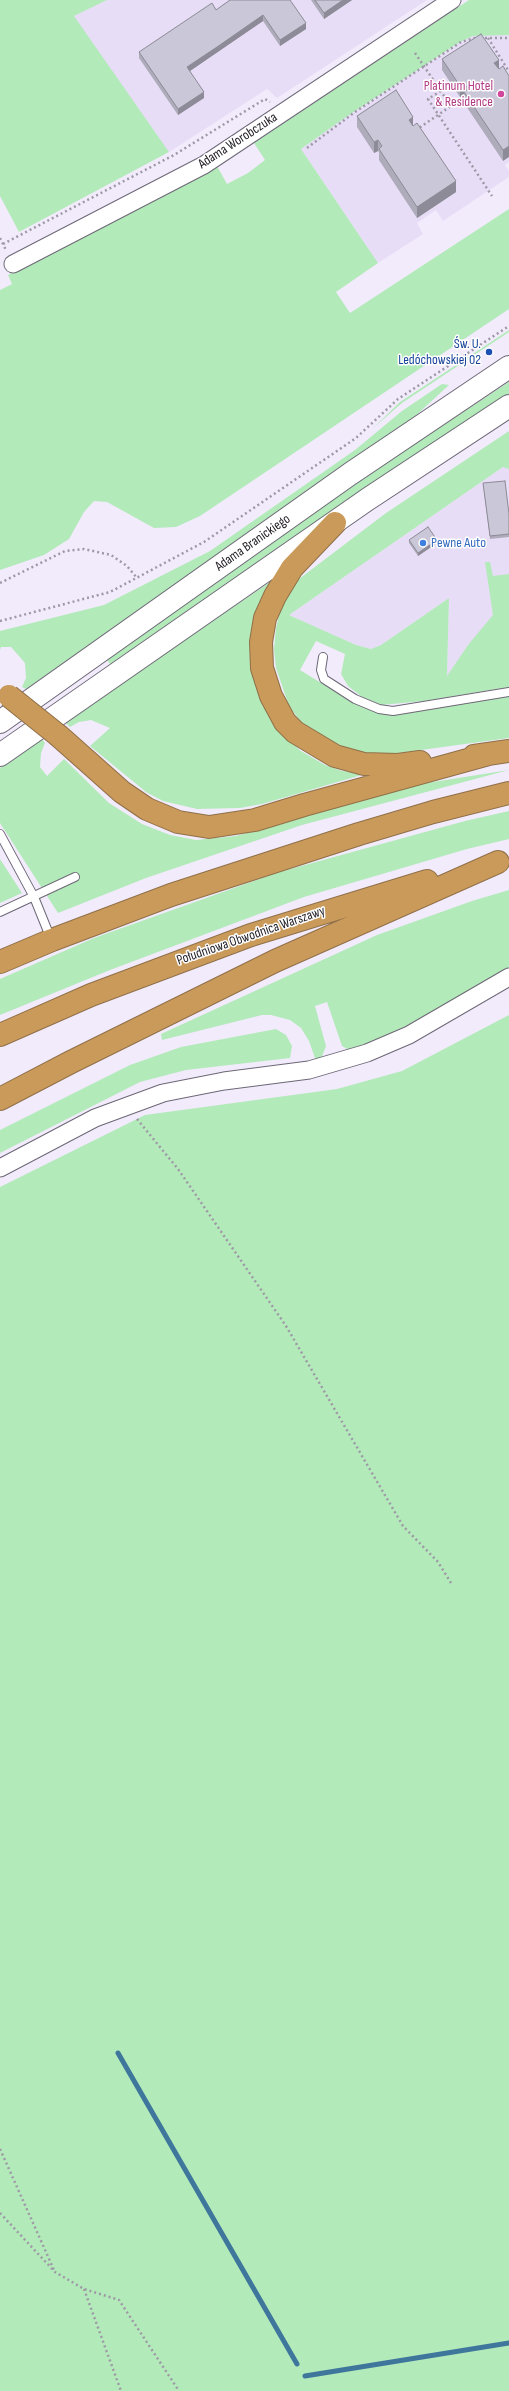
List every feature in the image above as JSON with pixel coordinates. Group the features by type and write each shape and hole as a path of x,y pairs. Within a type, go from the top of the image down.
{"highway":[{"path":"335,523 292,568 265,618 261,642 262,668 272,696 285,722 305,739 335,756 364,764 398,765 499,753"},
{"path":"5,693 59,736 116,788 146,809 178,822 209,827 255,820 311,802 499,753"},
{"path":"0,962 52,940 171,895 351,836 433,812 509,793"},
{"path":"0,1099 275,961 504,860"},
{"name":"Południowa Obwodnica Warszawy","path":"0,1035 91,995 251,935 379,894 504,860"}],"main road":[{"name":"Adama Branickiego","path":"0,722 343,479 509,367"},
{"path":"0,755 335,523 509,406"}],"street":[{"name":"Adama Worobczuka","path":"13,264 204,165 452,0"},
{"path":"0,1168 95,1118 164,1093 224,1081 309,1070 367,1053 410,1035 509,977"}],"lane":[{"path":"322,657 321,670 324,679 355,698 379,709 393,711 509,692"},
{"path":"0,834 34,897 52,940"},
{"path":"0,912 75,877"}],"path":[{"path":"487,38 509,71"},
{"path":"307,148 355,112 461,42 487,38 509,38"},
{"path":"415,53 451,106 416,130"},
{"path":"441,91 428,99 492,196"},
{"path":"3,244 174,155 265,99 276,105"},
{"path":"0,622 91,599 137,578 221,532 356,438 398,399 509,326"},
{"path":"0,583 65,552 84,549 111,555 127,566 137,578"},
{"path":"136,1118 178,1168 286,1326 403,1526 438,1562 451,1583"},
{"path":"0,2149 55,2272"},
{"path":"0,2213 55,2272 84,2289 120,2300 179,2391"},
{"path":"84,2289 121,2391"}],"shaded area":[{"path":"107,0 427,0 277,98 267,89 169,152 73,16"},
{"path":"487,34 509,35 509,162 505,165 509,171 509,177 443,221 436,210 417,223 423,234 378,263 301,149 346,117 460,42 473,36"},
{"path":"509,463 509,675 468,645 447,677 449,598 381,645 371,649 356,645 289,615"}],"green space":[{"path":"0,0 107,0 74,16 169,152 19,232 0,196"},
{"path":"469,0 509,0 509,35 473,36 460,42 346,117 301,149 378,263 336,292 350,313 509,209 509,309 200,516 176,527 154,528 107,502 94,501 84,512 69,539 44,555 0,570 0,290 12,284 8,275 217,166 227,184 248,173 265,160 254,143"},
{"path":"509,330 509,332 402,403 372,429 400,402"},
{"path":"509,382 509,394 111,665 106,659 363,478"},
{"path":"442,384 449,385 411,420 26,689 22,687 26,678 25,663 11,647 1,647 0,650 0,631 104,605 210,551 355,450 402,411"},
{"path":"509,431 509,469 503,467 289,615 356,645 371,649 381,645 449,598 447,676 468,645 493,615 485,562 490,562 493,576 509,574 509,687 424,701 381,705 362,697 348,686 341,674 345,654 316,641 300,670 357,705 379,713 399,714 509,696 509,738 377,756 356,754 318,738 301,722 289,706 276,668 274,649 276,628 281,607 295,582 386,513"},
{"path":"270,582 257,611 284,736 301,751 325,765 342,771 365,774 262,804 240,808 197,809 163,801 146,792 90,746 110,728 91,720 79,722 70,727 65,722"},
{"path":"41,738 45,743 41,753 40,767 47,776 64,759 109,803 142,824 170,835 196,840 236,836 414,785 509,770 302,825 146,878 58,913 0,823 0,768"},
{"path":"509,811 509,839 467,849 304,897 110,970 0,1015 0,979 94,938 276,873 465,821"},
{"path":"0,859 22,893 0,903"},
{"path":"509,890 509,969 422,1021 374,1043 349,1050 342,1046 327,1002 315,1006 326,1046 321,1059 316,1061 309,1041 301,1028 290,1020 271,1015 262,1015 162,1040 161,1034 377,935 472,901"},
{"path":"509,1015 509,2391 0,2391 0,1187 145,1115 337,1089 402,1071"},
{"path":"276,1029 286,1035 292,1046 290,1058 186,1070 140,1082 0,1153 0,1130 130,1065 181,1047"}],"building":[{"path":"230,0 290,0 306,23 280,40 263,15 187,67 204,92 178,109 139,52 212,3 216,10"},
{"path":"315,0 343,0 324,13"},
{"path":"481,34 499,60 494,63 499,69 503,66 509,76 509,146 503,150 464,92 468,89 464,83 460,86 442,59"},
{"path":"396,90 413,117 409,120 413,126 417,123 456,181 417,207 379,149 382,146 378,140 374,142 357,116"},
{"path":"505,481 509,514 509,534 490,536 483,483"},
{"path":"428,527 437,540 418,553 409,540"}],"waterway":[{"path":"118,2053 297,2364"},
{"path":"305,2376 509,2343"}],"place":[{"name":"Platinum Hotel & Residence","path":"501,94"},
{"name":"Św. U. Ledóchowskiej 02","path":"489,352"},
{"name":"Pewne Auto","path":"423,543"}]}
